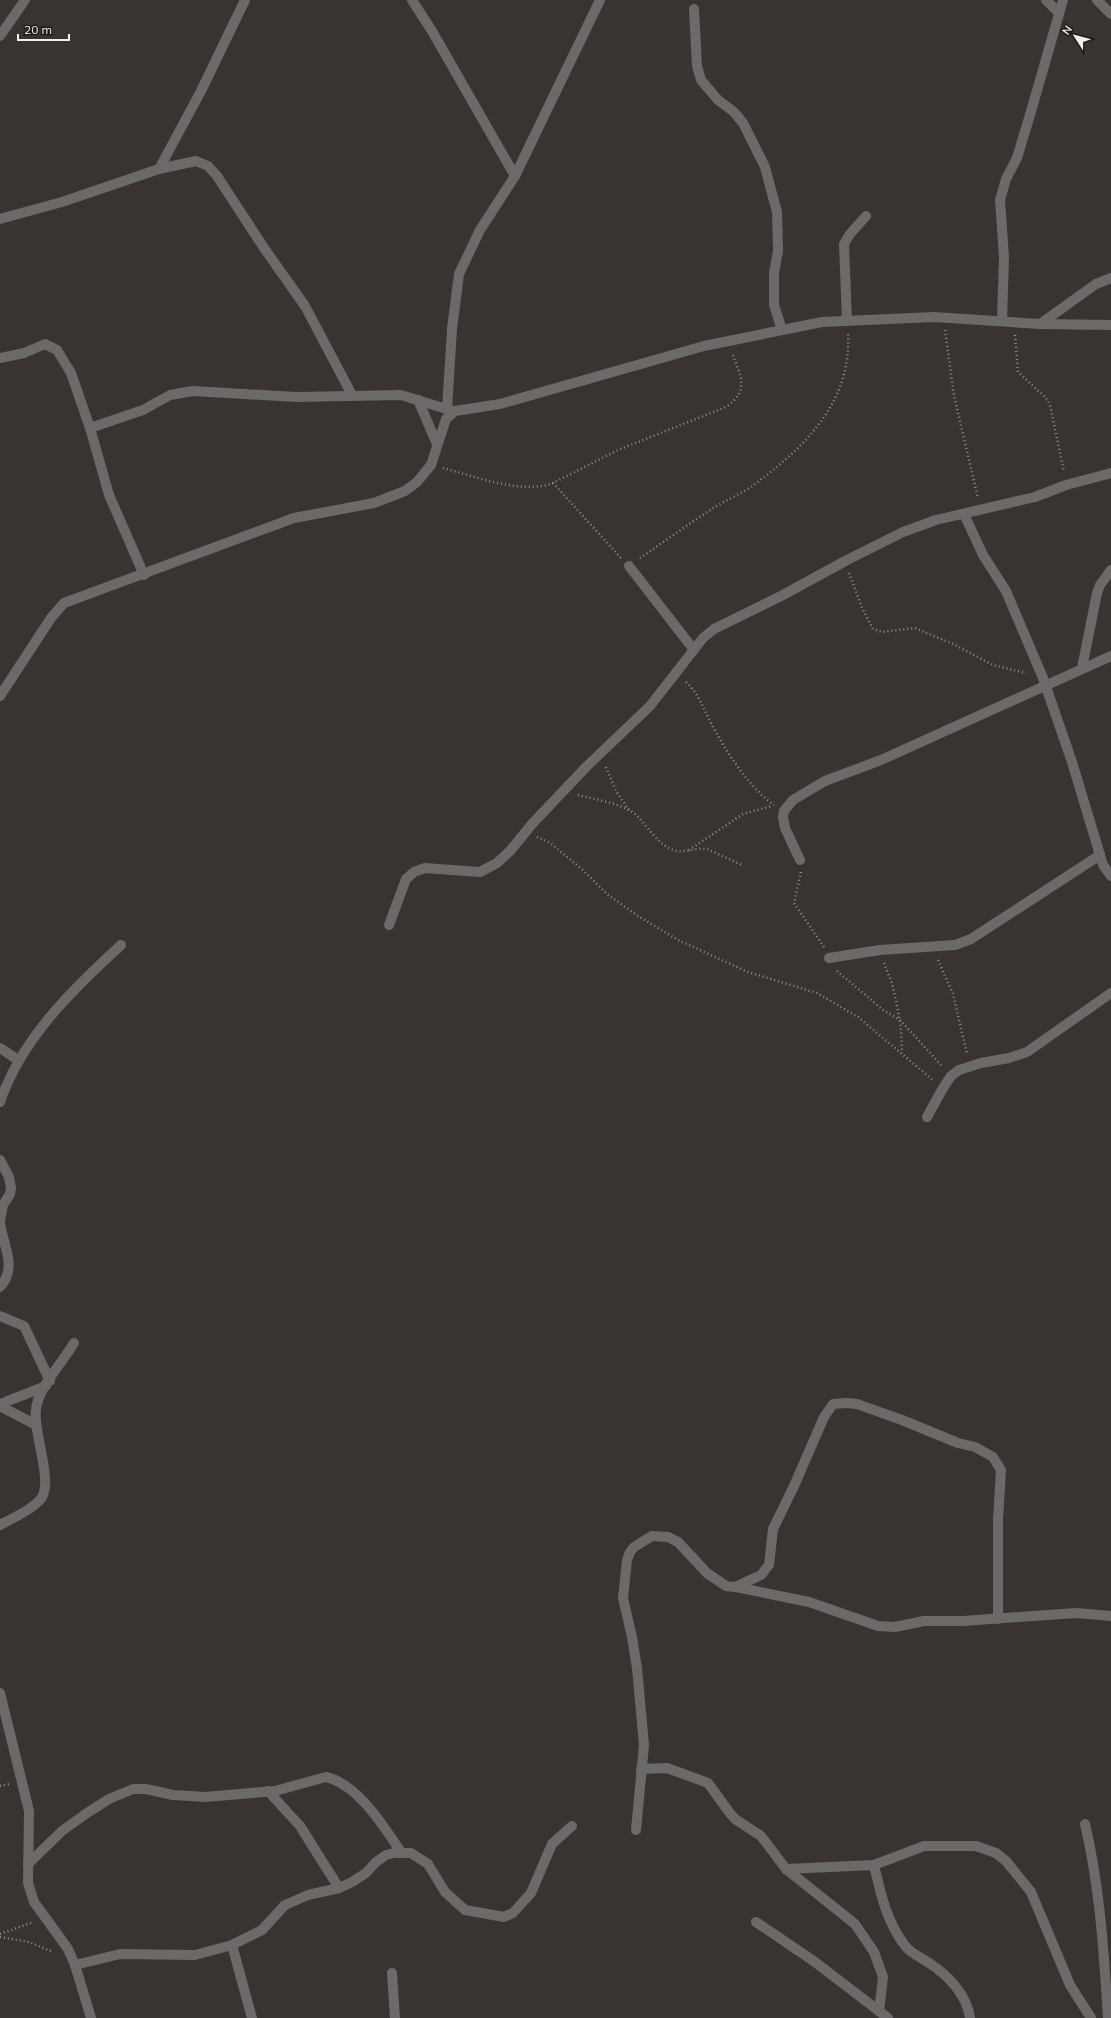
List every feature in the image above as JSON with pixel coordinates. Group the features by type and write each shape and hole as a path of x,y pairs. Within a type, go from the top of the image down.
{"street":[{"path":"0,36 25,0"},
{"path":"159,169 201,91 245,0"},
{"path":"412,0 432,31 515,176"},
{"path":"0,696 51,618 64,603 144,575 235,538 294,518 374,503 405,491 417,482 430,465 451,410 452,329 459,274 480,230 515,176 600,0"},
{"path":"1046,0 1059,13"},
{"path":"1002,321 1004,257 1000,200 1006,180 1017,158 1063,0"},
{"path":"1097,0 1111,14"},
{"path":"694,9 697,66 701,80 718,100 734,112 743,123 765,167 777,212 778,251 774,273 774,305 782,330"},
{"path":"0,219 62,202 159,169 196,161 208,166 217,176 264,248 305,306 352,396"},
{"path":"847,320 844,244 850,234 866,216"},
{"path":"1040,324 1096,284 1111,278"},
{"path":"90,428 143,410 180,392 297,397 401,395 451,410 500,404 728,341 822,322 944,318 1040,324 1111,325"},
{"path":"0,358 24,353 45,344 57,350 71,373 90,428 109,495 144,575"},
{"path":"418,400 437,444"},
{"path":"389,925 406,879 414,872 425,868 472,873 490,869 510,851 564,791 650,706 703,638 714,629 784,595 845,561 903,532 936,520 1035,497 1066,485 1111,473"},
{"path":"964,514 983,556 1006,591 1044,682 1072,762 1103,865 1111,876"},
{"path":"628,566 694,650"},
{"path":"1082,668 1088,629 1097,593 1100,585 1111,570"},
{"path":"800,860 785,828 783,817 784,811 793,800 825,781 881,760 1044,682 1111,656"},
{"path":"829,958 908,947 933,948 955,945 971,939 1100,855"},
{"path":"0,1102 18,1060 34,1035 86,977 121,945"},
{"path":"927,1118 943,1088 952,1076 959,1070 970,1066 1009,1058 1026,1052 1111,993"},
{"path":"0,1048 18,1060"},
{"path":"0,1160 9,1177 11,1188 10,1194 3,1205 0,1220"},
{"path":"0,1223 8,1261 9,1274 0,1287"},
{"path":"0,1316 24,1326 48,1384"},
{"path":"0,1525 30,1509 44,1495 44,1476 36,1425 36,1409 48,1384 74,1343"},
{"path":"0,1405 48,1384"},
{"path":"735,1587 761,1575 769,1565 773,1529 794,1486 824,1417 833,1404 846,1402 857,1404 902,1420 958,1443 975,1446 993,1457 1001,1470 998,1520 998,1619"},
{"path":"0,1405 36,1425"},
{"path":"636,1830 644,1745 632,1637 623,1598 627,1560 630,1552 634,1547 652,1536 668,1537 678,1542 715,1579 726,1586 809,1602 878,1626 895,1627 924,1621 998,1619 1076,1613 1111,1616"},
{"path":"0,1693 29,1811 28,1883 34,1902 68,1949 74,1962 91,2018"},
{"path":"641,1769 667,1768 708,1783 735,1819 761,1836 786,1869 855,1924 874,1952 883,1977 879,2011"},
{"path":"28,1864 62,1831 87,1813 109,1799 133,1789 146,1789 172,1795 205,1797 268,1791 326,1777 333,1779 358,1796 382,1823 401,1852"},
{"path":"268,1791 300,1826 339,1888"},
{"path":"1085,1824 1090,1844 1098,1902 1108,2018"},
{"path":"74,1962 120,1954 195,1955 232,1945 262,1930 285,1904 308,1895 339,1888 366,1873 376,1862 386,1855 401,1852 411,1853 428,1864 445,1892 465,1910 504,1917 513,1913 531,1893 550,1848 572,1826"},
{"path":"786,1869 874,1865 924,1846 976,1846 996,1853 1006,1861 1031,1892 1070,1985 1091,2018"},
{"path":"874,1865 883,1903 900,1938 908,1949 948,1978 963,1996 970,2018"},
{"path":"756,1922 814,1962 888,2018"},
{"path":"232,1945 252,2018"},
{"path":"392,1973 395,2018"}],"path":[{"path":"944,318 954,396 980,510"},
{"path":"552,483 628,566 715,507 754,484 788,457 811,434 826,416 840,388 846,369 849,347 847,320"},
{"path":"1014,322 1018,372 1046,398 1050,405 1058,435 1066,485"},
{"path":"430,465 528,488 544,486 552,483 618,450 726,407 735,401 742,389 741,378 728,341"},
{"path":"845,561 862,608 872,629 882,632 915,628 953,644 993,664 1012,668 1044,682"},
{"path":"677,673 695,690 716,734 750,783 764,798 784,811"},
{"path":"603,751 609,776 616,792 629,811"},
{"path":"564,791 635,814 648,830 666,846 673,850 687,851 702,848 707,849 742,865"},
{"path":"687,851 743,814 775,805"},
{"path":"526,832 549,842 584,870 608,894 638,916 671,936 748,972 817,993 858,1017 943,1088"},
{"path":"800,860 801,875 794,894 794,903 800,914 812,927 838,972 883,1010 900,1020 952,1076"},
{"path":"933,948 953,994 970,1066"},
{"path":"880,950 892,982 900,1020 902,1054"},
{"path":"0,1936 45,1917"},
{"path":"0,1936 29,1942 74,1962"}]}
